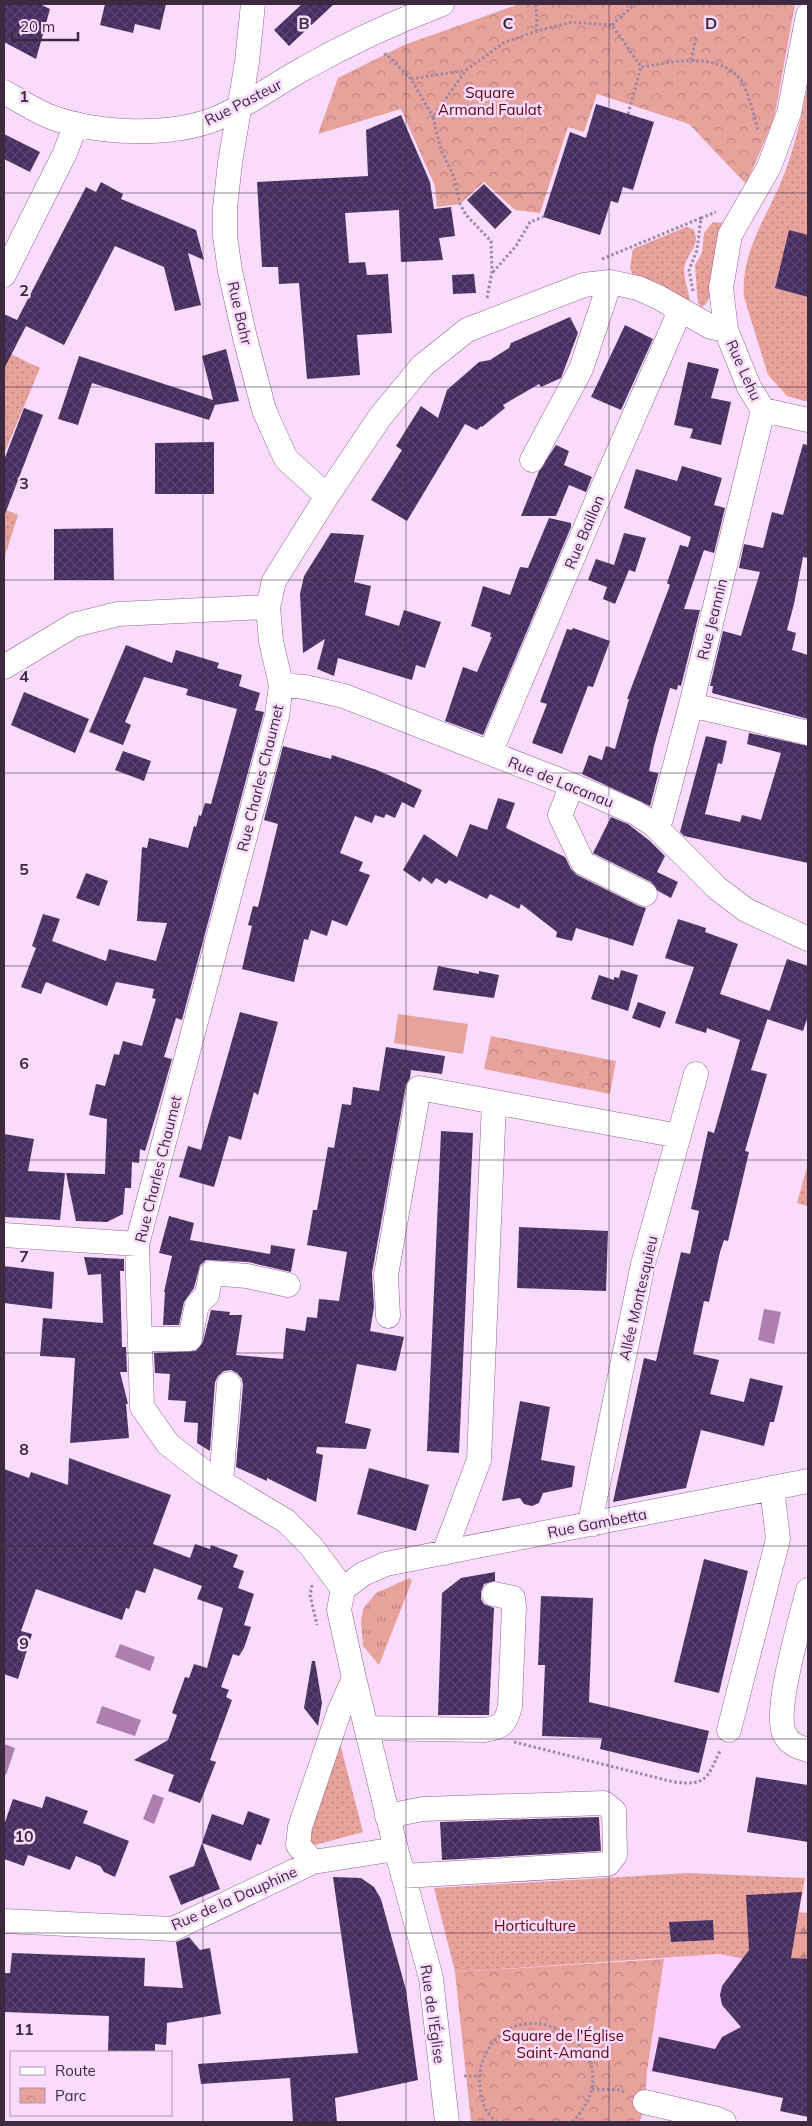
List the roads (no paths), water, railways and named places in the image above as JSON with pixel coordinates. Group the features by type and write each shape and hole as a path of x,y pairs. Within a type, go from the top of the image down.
{"street":[{"name":"Rue Bahr","path":"253,4 247,62 230,163 225,208 225,236 230,271 264,410 286,459 327,496"},
{"name":"Rue Pasteur","path":"4,92 49,116 76,124 108,129 181,128 216,118 304,68 371,33 442,4"},
{"path":"726,330 720,288 730,235 769,166 789,113 808,15"},
{"path":"4,275 65,153 76,124"},
{"path":"532,460 581,369 610,282"},
{"name":"Rue Charles Chaumet","path":"343,1589 311,1546 286,1521 204,1472 168,1444 142,1407 137,1244 278,716 281,685 271,641 268,607 274,581 327,496 380,417 422,366 467,330 584,285 610,282 638,288 711,327 726,330"},
{"name":"Rue Baillon","path":"490,753 680,311"},
{"name":"Rue Lehu","path":"726,330 749,387 763,410"},
{"path":"763,410 808,420"},
{"name":"Rue Jeannin","path":"654,825 661,818 691,705 763,410"},
{"path":"4,667 74,624 128,614 268,607"},
{"name":"Rue de Lacanau","path":"281,685 305,687 344,696 636,813 654,825 717,888 746,910 808,939"},
{"path":"691,705 808,732"},
{"path":"572,786 560,815 583,863 645,894"},
{"name":"Allée Montesquieu","path":"594,1524 592,1513 643,1264 696,1074"},
{"path":"388,1316 386,1274 419,1088 679,1136"},
{"path":"444,1553 479,1460 494,1102"},
{"path":"4,1235 137,1244"},
{"path":"140,1339 190,1339 197,1305 207,1295 211,1273 247,1276 288,1285"},
{"path":"221,1482 229,1384"},
{"name":"Rue Gambetta","path":"343,1589 363,1574 386,1564 808,1481"},
{"path":"729,1730 778,1539 772,1488"},
{"name":"Rue de l'Église","path":"343,1589 339,1610 354,1678 387,1816 431,1978 447,2122"},
{"path":"808,1590 782,1699 781,1719 784,1734 792,1744 808,1750"},
{"path":"366,1728 394,1730 485,1730 497,1728 507,1720 510,1706 514,1607 513,1598 494,1594"},
{"path":"313,1862 298,1845 300,1826 339,1712 354,1678"},
{"path":"387,1816 423,1809 604,1802 614,1811 616,1855 608,1864 403,1876"},
{"name":"Rue de la Dauphine","path":"4,1921 173,1929 313,1862 396,1849"},
{"path":"645,2102 724,2122"}],"park label":[{"name":"Square Armand Faulat","path":"490,100"},
{"name":"Horticulture","path":"535,1925"},
{"name":"Square de l'Église Saint-Amand","path":"563,2044"}]}
